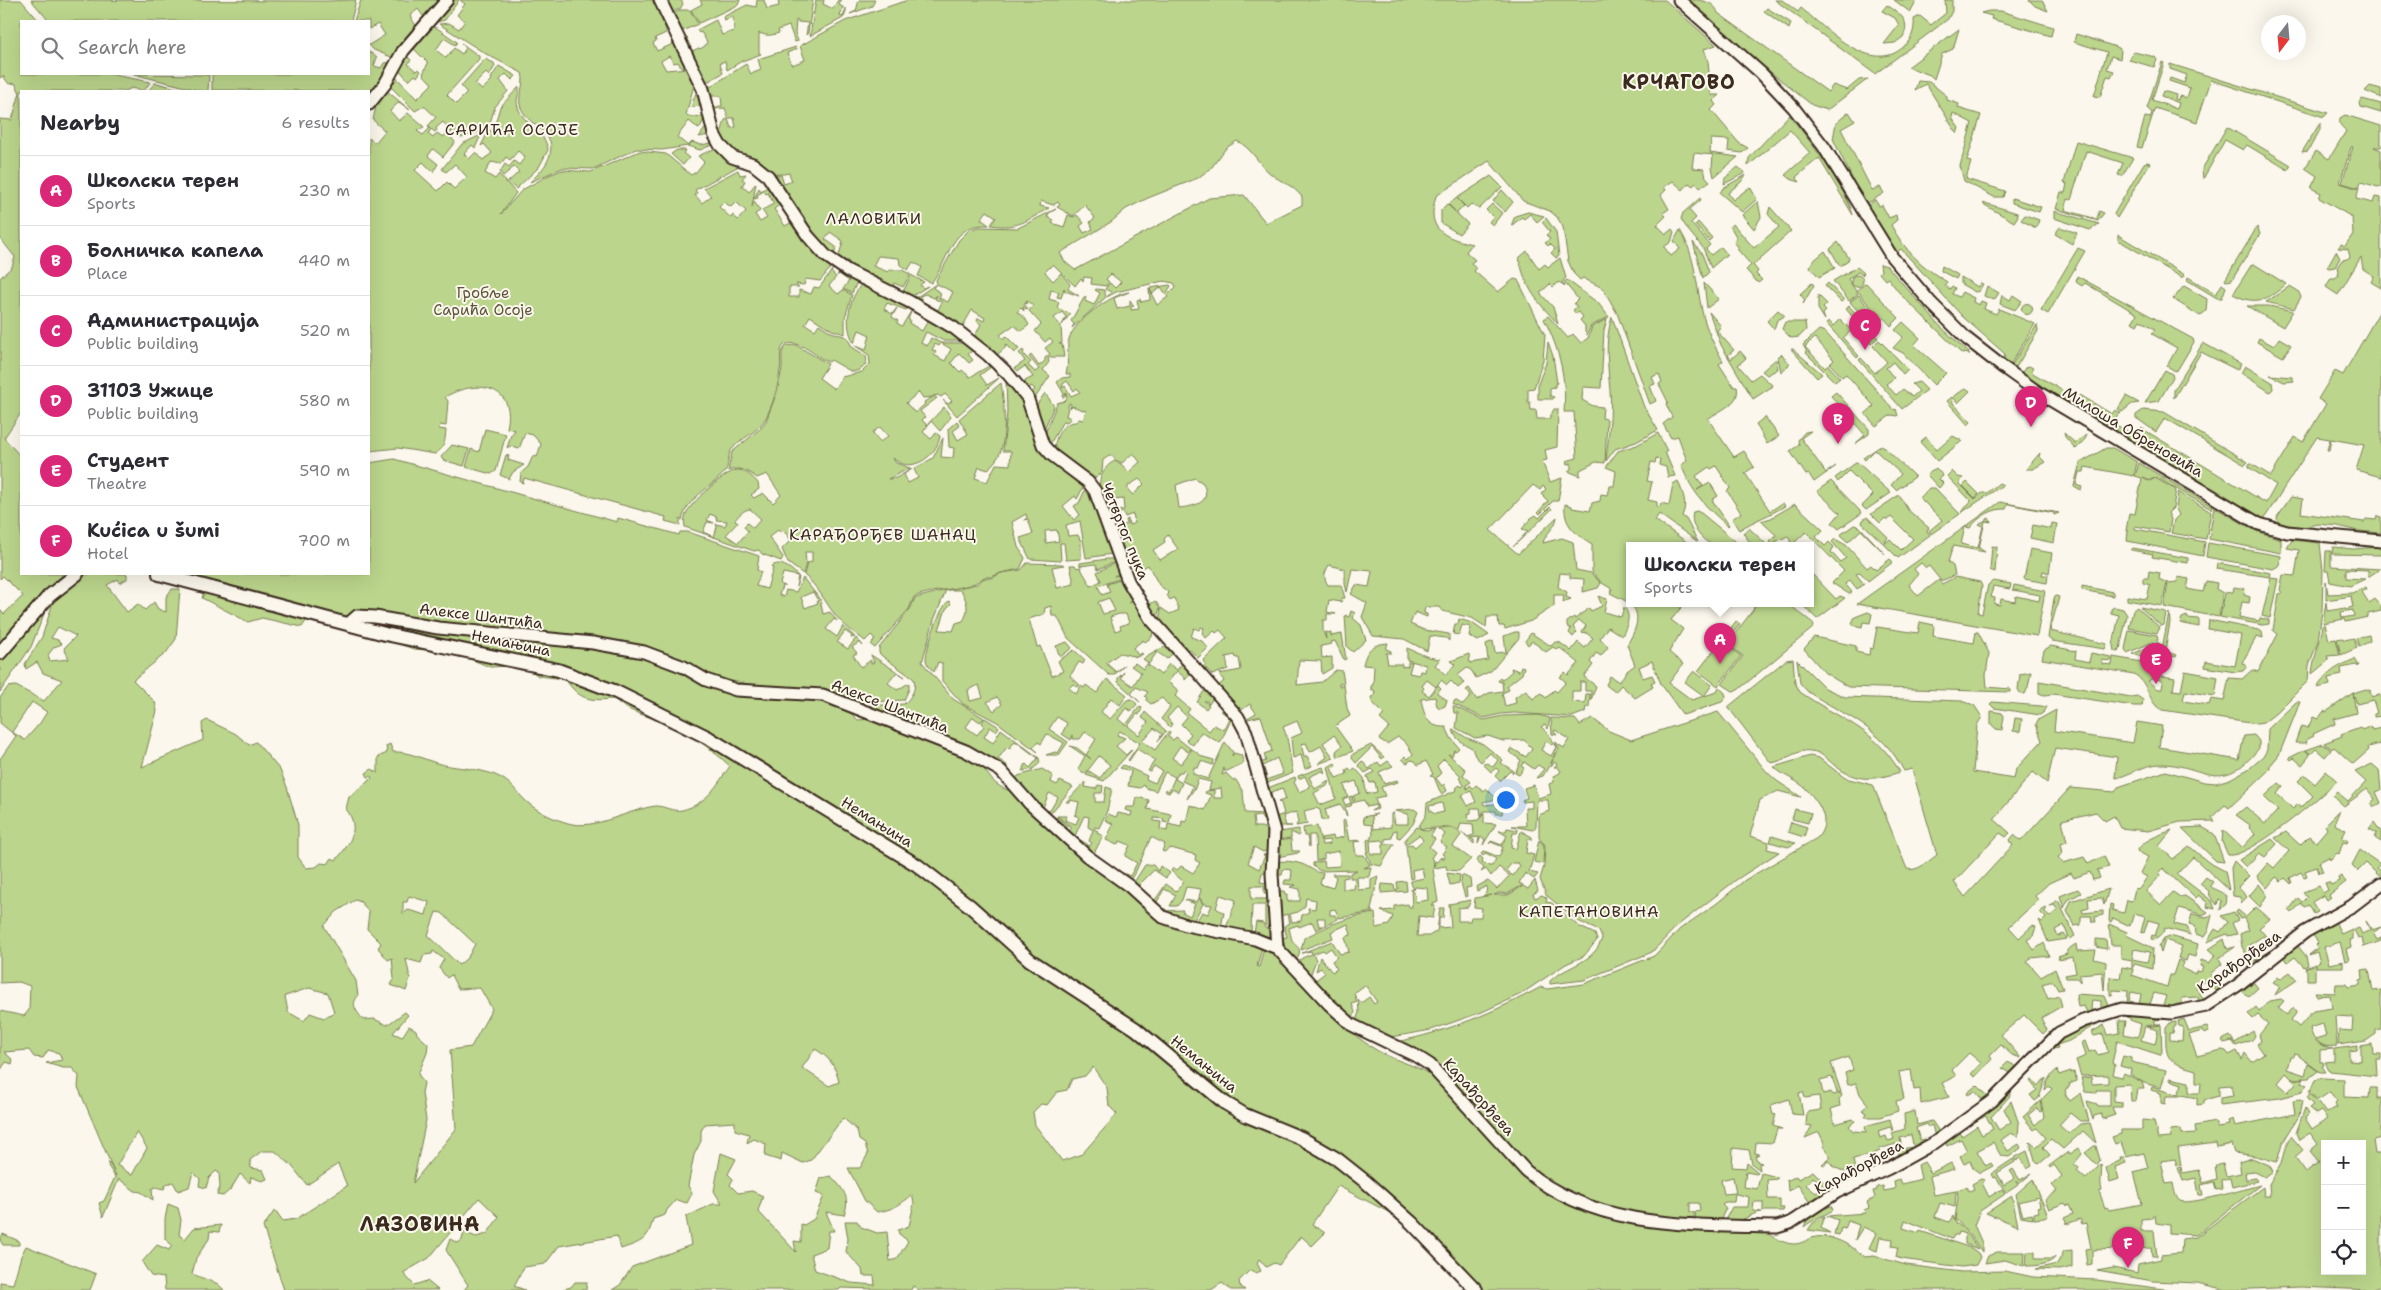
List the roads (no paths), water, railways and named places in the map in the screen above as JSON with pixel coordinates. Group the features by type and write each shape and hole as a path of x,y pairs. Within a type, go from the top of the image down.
{"main road":[{"path":"0,653 49,596 76,575"},
{"name":"Немањина","path":"164,575 348,624 573,675 614,691 729,750 876,839 934,877 1030,960 1136,1030 1225,1103 1245,1115 1300,1138 1337,1159 1412,1223 1476,1290"}],"street":[{"path":"370,103 385,84 403,51 447,0"},
{"name":"Четвртог пука","path":"660,0 703,89 716,139 725,151 732,157 753,164 768,176 808,236 826,256 848,271 910,302 954,328 988,355 1027,397 1043,444 1091,485 1100,504 1117,556 1134,593 1168,640 1238,717 1246,732 1274,830 1272,874 1277,948"},
{"name":"Милоша Обреновића","path":"1679,0 1761,73 1788,101 1824,147 1892,257 1942,315 2004,368 2091,425 2259,524 2284,531 2381,541"},
{"name":"Алексе Шантића","path":"348,624 357,616 375,617 438,628 624,647 666,659 706,680 736,690 791,695 816,694 837,700 920,732 987,762 1009,778 1030,804 1087,856 1129,886 1163,917 1186,925 1255,938 1277,948"},
{"name":"Карађорђева","path":"1277,948 1329,1004 1352,1025 1416,1056 1430,1065 1526,1171 1551,1189 1593,1208 1628,1217 1705,1225 1777,1227 1790,1224 1837,1192 1896,1165 1934,1143 1992,1101 2059,1033 2083,1021 2122,1009 2172,1013 2206,1006 2238,985 2306,932 2352,906 2381,884"}],"place":[{"name":"Администрација","path":"1865,350"},
{"name":"31103 Ужице","path":"2031,427"},
{"name":"Болничка капела","path":"1838,444"},
{"name":"Школски терен","path":"1720,664"},
{"name":"Студент","path":"2156,684"},
{"name":"Kućica u šumi","path":"2128,1268"}],"district":[{"name":"КРЧАГОВО","path":"1679,82"},
{"name":"САРИЋА ОСОЈЕ","path":"512,129"},
{"name":"ЛАЛОВИЋИ","path":"874,218"},
{"name":"КАРАЂОРЂЕВ ШАНАЦ","path":"883,534"},
{"name":"КАПЕТАНОВИНА","path":"1589,911"},
{"name":"ЛАЗОВИНА","path":"420,1224"}],"park label":[{"name":"Гробље Сарића Осоје","path":"483,302"}]}
